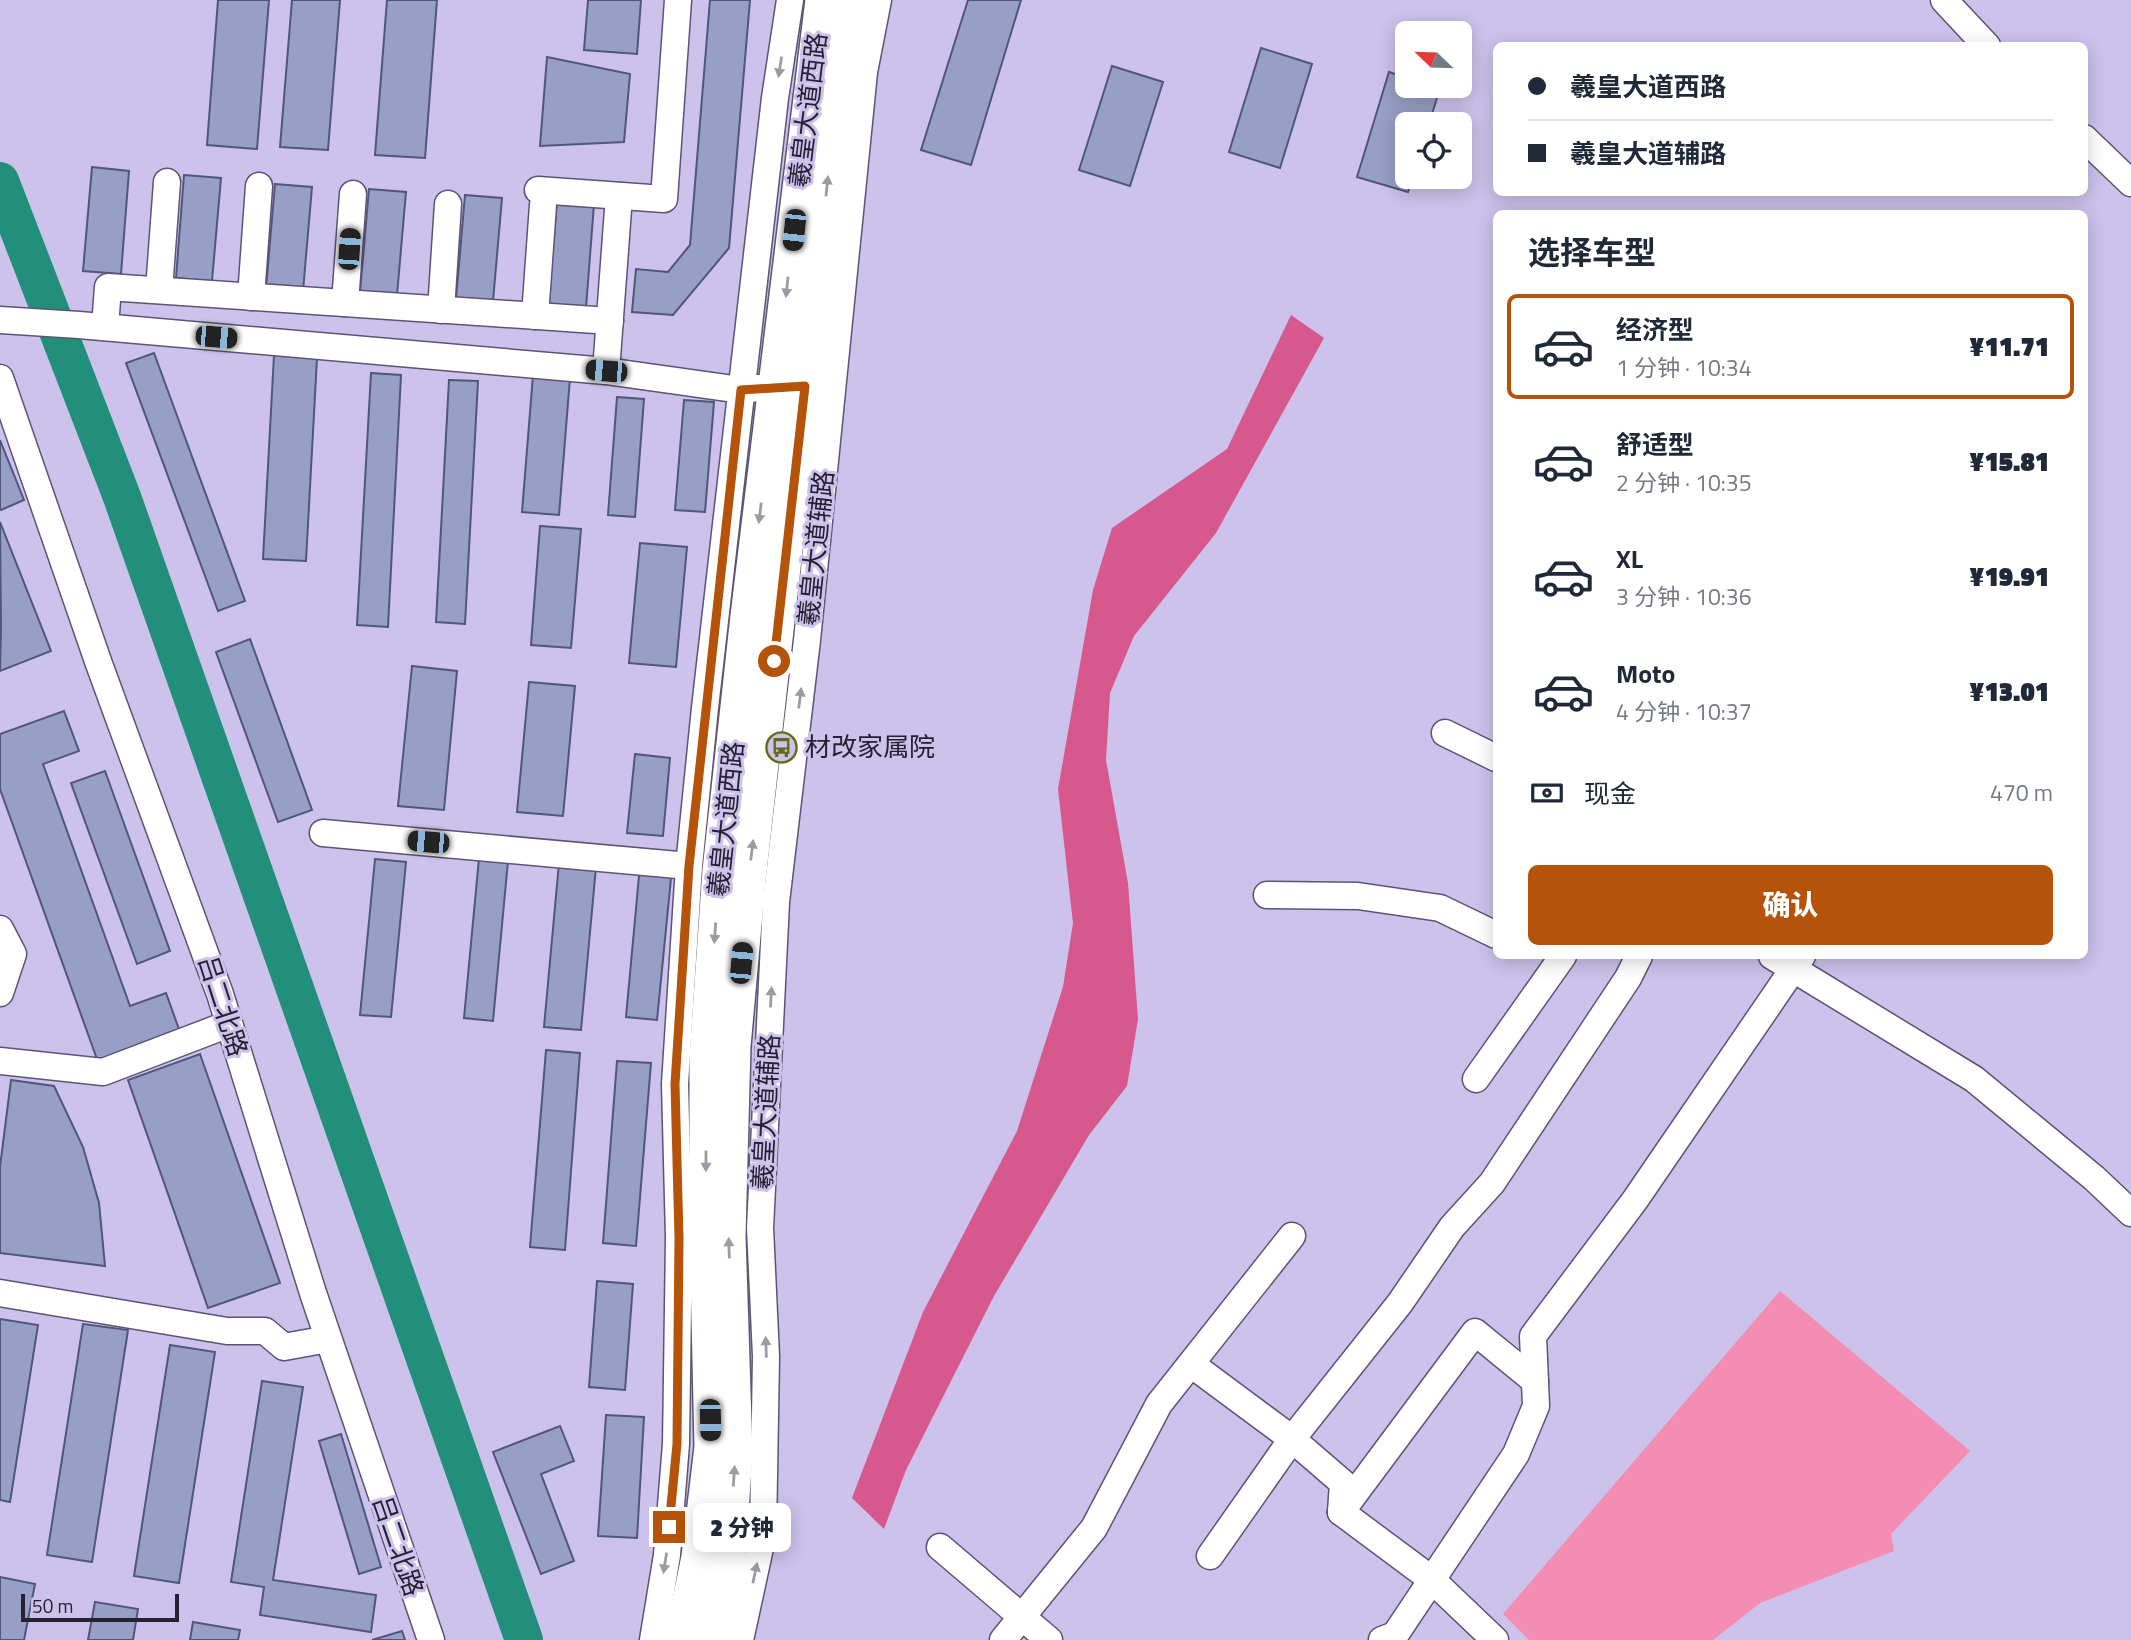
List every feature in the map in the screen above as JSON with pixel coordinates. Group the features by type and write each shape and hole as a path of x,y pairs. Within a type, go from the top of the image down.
{"main road":[{"name":"羲皇大道西路","path":"712,1640 729,1556 736,1453 729,1236 734,1046 822,0"},
{"name":"羲皇大道西路","path":"681,1640 698,1557 710,1447 706,1057 719,871 850,0"}],"street":[{"path":"536,316 541,197 619,195 664,199 678,0"},
{"path":"653,1640 667,1555 677,1444 679,1238 675,1084 689,866 775,98 790,0"},
{"name":"羲皇大道辅路","path":"740,1640 763,1534 766,1356 760,1228 776,902 807,640 864,72 878,0"},
{"path":"1944,0 1983,42"},
{"path":"2088,142 2131,183"},
{"path":"159,290 167,182"},
{"path":"251,297 259,186"},
{"path":"345,303 353,194"},
{"path":"606,371 619,195"},
{"path":"441,310 448,204"},
{"path":"92,326 108,287 610,321"},
{"path":"0,320 606,371 741,390 791,387"},
{"name":"吕二北路","path":"0,378 99,664 229,1024 328,1339 431,1640"},
{"path":"1445,733 1493,757"},
{"path":"323,833 689,866"},
{"path":"1267,895 1358,896 1440,908 1493,934"},
{"path":"0,929 13,954 0,993"},
{"path":"1476,1079 1553,959"},
{"path":"1210,1556 1292,1439 1400,1303 1452,1227 1492,1183 1628,978 1638,959"},
{"path":"1381,1640 1395,1635 1516,1454 1536,1406 1533,1336 1635,1200 1798,962 1974,1079 2094,1178 2131,1213"},
{"path":"0,1060 103,1072 229,1024"},
{"path":"1003,1640 1094,1528 1159,1404 1292,1236"},
{"path":"0,1293 227,1331 265,1331 284,1347 328,1339"},
{"path":"1341,1511 1475,1332 1535,1381"},
{"path":"1191,1364 1292,1439 1343,1483 1341,1511"},
{"path":"1341,1511 1431,1579 1495,1640"},
{"path":"940,1547 1049,1640"}],"shaded area":[{"path":"1291,315 1324,338 1216,533 1134,636 1110,693 1106,760 1128,883 1138,1019 1127,1086 1089,1135 994,1296 906,1470 884,1529 852,1498 923,1312 1017,1131 1063,987 1073,923 1058,789 1093,590 1112,528 1227,449"},
{"path":"1780,1291 1970,1451 1891,1534 1894,1551 1760,1603 1713,1640 1529,1640 1503,1614"}],"building":[{"path":"218,0 269,0 257,149 207,145"},
{"path":"292,0 340,0 328,150 280,147"},
{"path":"387,0 437,0 425,158 375,155"},
{"path":"588,0 641,0 637,54 584,50"},
{"path":"710,0 750,0 729,248 673,315 632,312 636,269 668,272 690,245"},
{"path":"968,0 1021,0 971,165 921,150"},
{"path":"1261,48 1312,64 1280,168 1229,152"},
{"path":"547,57 630,74 624,142 540,146"},
{"path":"1112,66 1163,82 1130,186 1079,170"},
{"path":"1389,72 1395,74 1395,98 1437,98 1433,112 1395,112 1395,188 1357,177"},
{"path":"92,167 129,171 121,274 83,271"},
{"path":"184,175 221,178 212,281 176,278"},
{"path":"275,184 312,187 303,291 266,288"},
{"path":"369,189 406,192 397,295 360,292"},
{"path":"465,195 502,198 493,301 456,299"},
{"path":"557,201 594,204 586,308 548,305"},
{"path":"154,353 245,601 218,611 126,363"},
{"path":"274,355 317,358 306,561 263,559"},
{"path":"371,373 401,375 388,627 357,625"},
{"path":"533,375 570,378 559,515 522,512"},
{"path":"449,380 478,381 465,624 436,622"},
{"path":"617,397 644,399 635,517 608,515"},
{"path":"684,400 714,402 705,512 675,510"},
{"path":"0,440 24,500 1,510 0,508"},
{"path":"0,522 51,651 0,671 1,629"},
{"path":"540,526 581,529 571,648 531,645"},
{"path":"640,543 687,547 676,667 629,663"},
{"path":"250,639 312,810 278,822 216,652"},
{"path":"412,666 457,671 444,810 398,806"},
{"path":"529,682 575,686 563,816 517,812"},
{"path":"64,711 79,751 43,764 130,1006 166,993 180,1032 98,1062 0,789 0,734"},
{"path":"635,754 670,758 663,836 627,833"},
{"path":"105,771 170,951 137,964 71,783"},
{"path":"479,858 508,861 493,1021 464,1018"},
{"path":"375,859 406,862 391,1017 360,1015"},
{"path":"559,863 596,867 581,1030 544,1027"},
{"path":"640,865 672,868 657,1020 626,1017"},
{"path":"546,1050 580,1053 565,1250 530,1247"},
{"path":"200,1054 280,1283 208,1308 128,1080"},
{"path":"617,1061 651,1063 636,1246 603,1243"},
{"path":"11,1080 54,1086 83,1147 99,1203 105,1266 0,1253 0,1167"},
{"path":"597,1281 633,1284 625,1390 589,1387"},
{"path":"0,1319 38,1325 10,1502 0,1500"},
{"path":"83,1324 128,1330 92,1562 47,1555"},
{"path":"170,1345 215,1352 179,1583 134,1576"},
{"path":"262,1381 303,1387 273,1580 376,1595 371,1632 260,1615 264,1587 231,1582"},
{"path":"606,1415 644,1417 637,1538 598,1536"},
{"path":"560,1426 574,1461 541,1474 574,1561 541,1574 493,1452"},
{"path":"341,1434 381,1567 359,1574 319,1441"},
{"path":"0,1577 35,1584 24,1640 0,1640"},
{"path":"95,1602 138,1609 133,1640 88,1640"},
{"path":"193,1622 240,1630 238,1640 190,1640"},
{"path":"402,1631 405,1640 372,1640"}],"waterway":[{"path":"0,181 122,497 524,1640"}],"place":[{"name":"材改家属院","path":"782,747"}],"route":[{"path":"669,1527 677,1444 679,1238 675,1084 689,866 741,390 805,386 774,661"}]}
